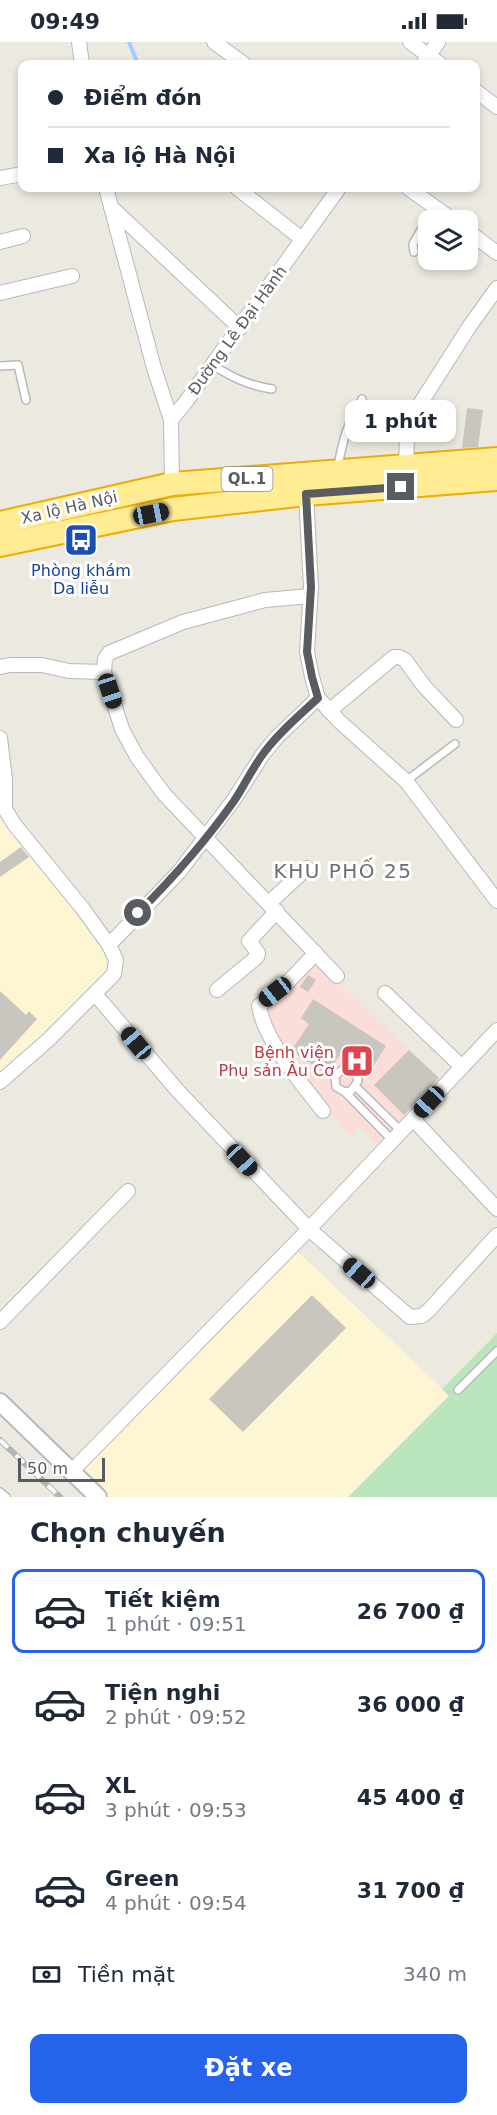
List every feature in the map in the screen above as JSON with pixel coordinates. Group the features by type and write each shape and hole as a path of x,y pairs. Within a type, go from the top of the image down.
{"highway":[{"name":"Xa lộ Hà Nội","path":"0,523 172,484 497,459"},
{"name":"Xa lộ Hà Nội","path":"0,545 173,509 306,494 497,479"}],"street":[{"path":"79,42 81,60"},
{"path":"214,42 239,60"},
{"path":"410,42 429,60"},
{"path":"432,60 438,42"},
{"path":"480,94 497,107"},
{"path":"0,178 18,175"},
{"path":"107,192 171,420 172,484"},
{"path":"242,192 302,239"},
{"name":"Đường Lê Đại Hành","path":"171,420 240,328 336,192"},
{"path":"413,192 438,210"},
{"path":"111,207 240,328"},
{"path":"0,242 23,236"},
{"path":"478,239 497,253"},
{"path":"0,293 72,276"},
{"path":"406,466 407,438 415,411 497,288"},
{"path":"306,494 311,587 307,652 318,698 329,711 406,781 497,901"},
{"path":"310,596 265,600 183,622 109,653 105,659 104,672 122,729 137,757 164,794 337,976"},
{"path":"329,711 394,657 399,657 405,660 424,686 456,720"},
{"path":"0,667 42,665 69,671 104,672"},
{"path":"109,945 179,872 233,801 263,754 277,737 318,698"},
{"path":"0,738 6,778 5,809 14,824 83,909 109,945 116,960 114,974 47,1041 0,1082"},
{"path":"217,990 257,957 258,953 249,941 273,907 307,868"},
{"path":"316,953 289,981 259,1006 263,1024 273,1042 323,1111"},
{"path":"385,993 462,1067"},
{"path":"94,994 178,1091 309,1229 410,1317 422,1316 430,1309 497,1235"},
{"path":"71,1472 309,1229 497,1030"},
{"path":"412,1119 497,1209"},
{"path":"0,1322 128,1191"},
{"path":"0,1402 98,1497"}],"lane":[{"path":"414,252 413,244 434,207"},
{"path":"0,366 18,365 26,400"},
{"path":"212,365 240,382 272,389"},
{"path":"337,472 349,420 362,399"},
{"path":"406,781 455,744"},
{"path":"343,1069 348,1069 357,1076 356,1087 397,1136 345,1092 340,1091 334,1081 334,1076 343,1069"},
{"path":"345,1092 356,1087"},
{"path":"458,1390 497,1351"},
{"path":"0,1492 6,1497"}],"shaded area":[{"path":"0,813 79,909 112,961 110,972 0,1077"},
{"name":"Bệnh viện Phụ sản Âu Cơ","path":"316,960 442,1082 380,1148 359,1126 351,1136 328,1111 278,1042 263,1007"},
{"path":"295,1249 449,1395 348,1497 104,1497 77,1472"}],"green space":[{"path":"497,1333 497,1497 348,1497 449,1396 442,1389"}],"building":[{"path":"467,408 483,410 478,447 462,448"},
{"path":"21,847 29,857 0,877 0,862"},
{"path":"308,975 316,980 308,992 300,987"},
{"path":"0,991 26,1015 29,1011 37,1019 0,1060"},
{"path":"313,999 386,1046 370,1071 341,1053 327,1074 291,1051 309,1024 301,1018"},
{"path":"409,1050 439,1078 404,1115 374,1085"},
{"path":"312,1295 346,1328 243,1432 209,1399"}],"waterway":[{"path":"129,42 136,60"}],"railway":[{"path":"0,1440 60,1497"}],"place":[{"name":"Phòng khám Da liễu","path":"81,540"},
{"name":"Bệnh viện Phụ sản Âu Cơ","path":"357,1061"}],"district":[{"name":"KHU PHỐ 25","path":"343,871"}],"route":[{"path":"138,913 179,872 207,837 277,737 318,698 307,652 311,587 306,494 401,487"}]}
